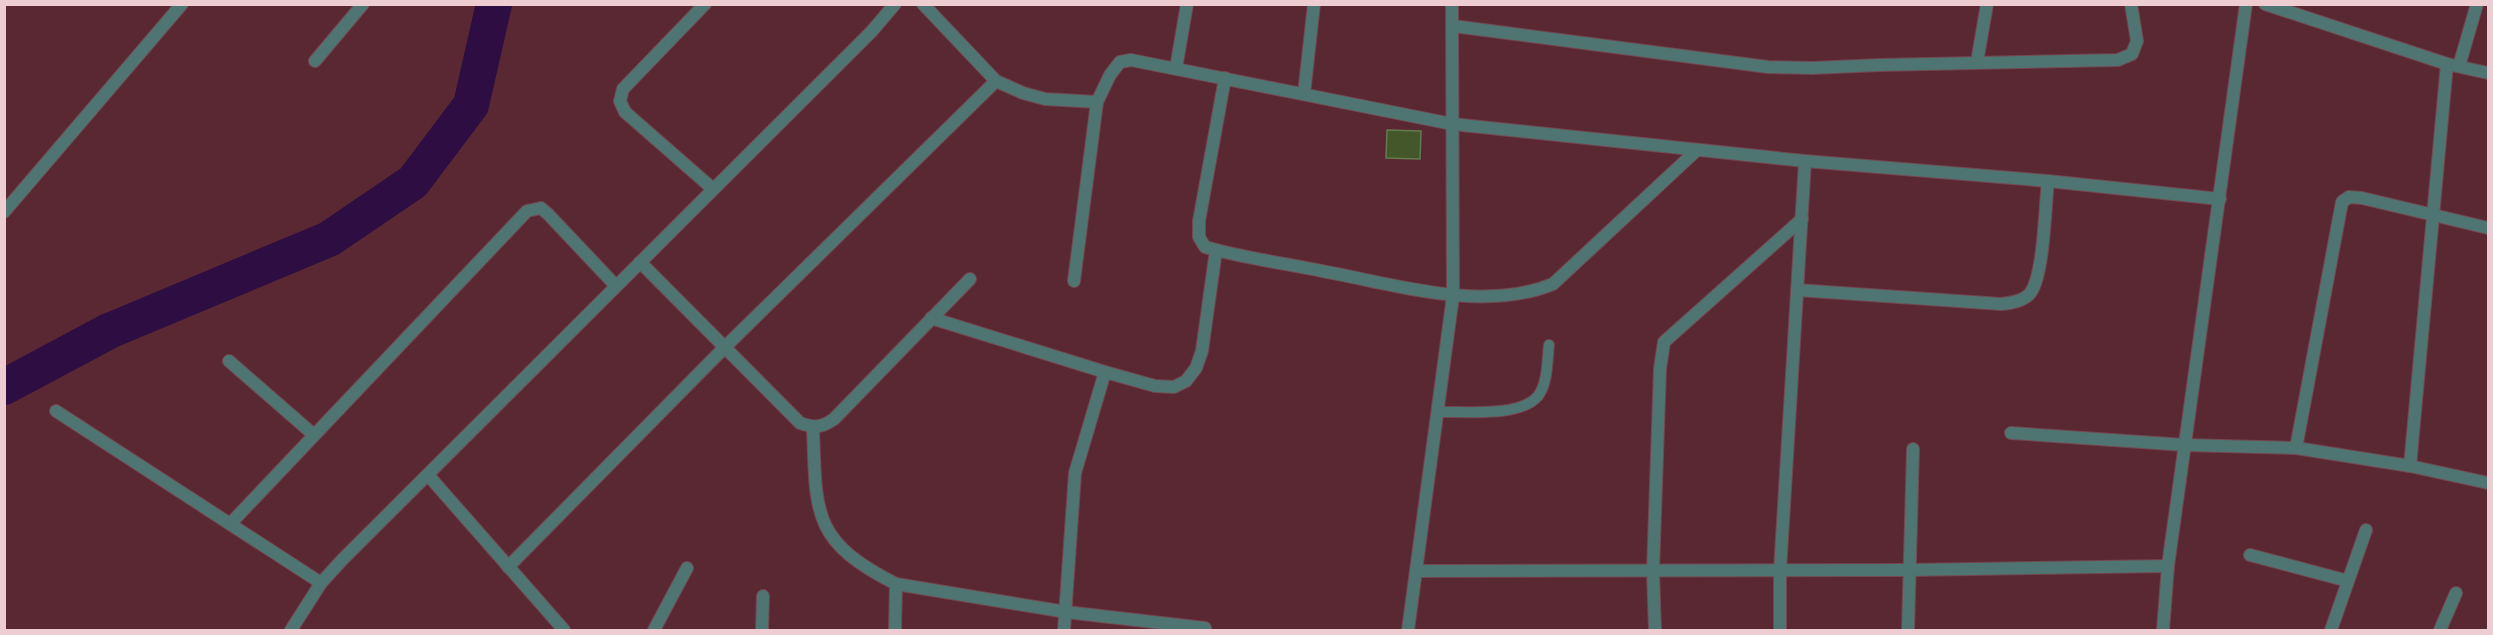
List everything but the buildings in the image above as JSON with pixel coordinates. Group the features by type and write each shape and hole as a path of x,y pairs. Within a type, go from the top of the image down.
{"street":[{"path":"4,212 182,4"},
{"path":"315,61 363,4"},
{"path":"705,4 622,89 620,101 625,112 713,189"},
{"path":"291,630 321,583 872,31 895,4"},
{"path":"923,4 996,81 1023,93 1045,99 1097,102"},
{"path":"1176,68 1186,4"},
{"path":"1304,94 1314,4"},
{"path":"1408,630 1453,296 1452,4"},
{"path":"1977,62 1987,4"},
{"path":"1453,26 1768,67 1812,68 2118,60 2132,54 2137,41 2132,4"},
{"path":"2163,630 2168,566 2246,4"},
{"path":"2265,4 2453,65 2488,73"},
{"path":"2410,466 2432,214 2453,65 2476,4"},
{"path":"1074,281 1097,102 1110,75 1120,62 1131,60 1452,124 1697,150 2048,181 2220,199"},
{"path":"1225,78 1199,221 1199,237 1205,247 1453,296 1534,292 1552,284 1697,150"},
{"path":"508,567 725,347 996,81"},
{"path":"1780,630 1780,571 1805,160"},
{"path":"1797,290 2001,304 2015,302 2030,294 2037,278 2048,181"},
{"path":"2296,448 2342,202 2349,197 2362,198 2488,228"},
{"path":"230,524 527,211 541,208 616,286"},
{"path":"1655,630 1653,571 1660,369 1664,342 1802,219"},
{"path":"931,318 1105,372 1155,386 1174,387 1186,381 1196,368 1202,351 1216,250"},
{"path":"640,262 800,423 813,427 823,426 834,419 970,279"},
{"path":"229,361 314,435"},
{"path":"1064,630 1075,473 1105,372"},
{"path":"56,411 321,583"},
{"path":"813,427 818,508 829,533 843,552 896,584 1066,612 1205,628"},
{"path":"2011,433 2185,446 2296,448 2410,466 2488,483"},
{"path":"1908,630 1913,449"},
{"path":"428,475 564,630"},
{"path":"2331,630 2366,530"},
{"path":"2250,555 2348,581"},
{"path":"1416,571 1780,571 2168,566"},
{"path":"654,630 687,568"},
{"path":"895,630 896,584"},
{"path":"2440,630 2456,592"},
{"path":"762,630 763,596"}],"lane":[{"path":"1437,412 1505,411 1520,408 1538,396 1546,376 1549,345"}],"waterway":[{"path":"4,387 109,331 329,239 413,182 471,105 494,4"}]}
